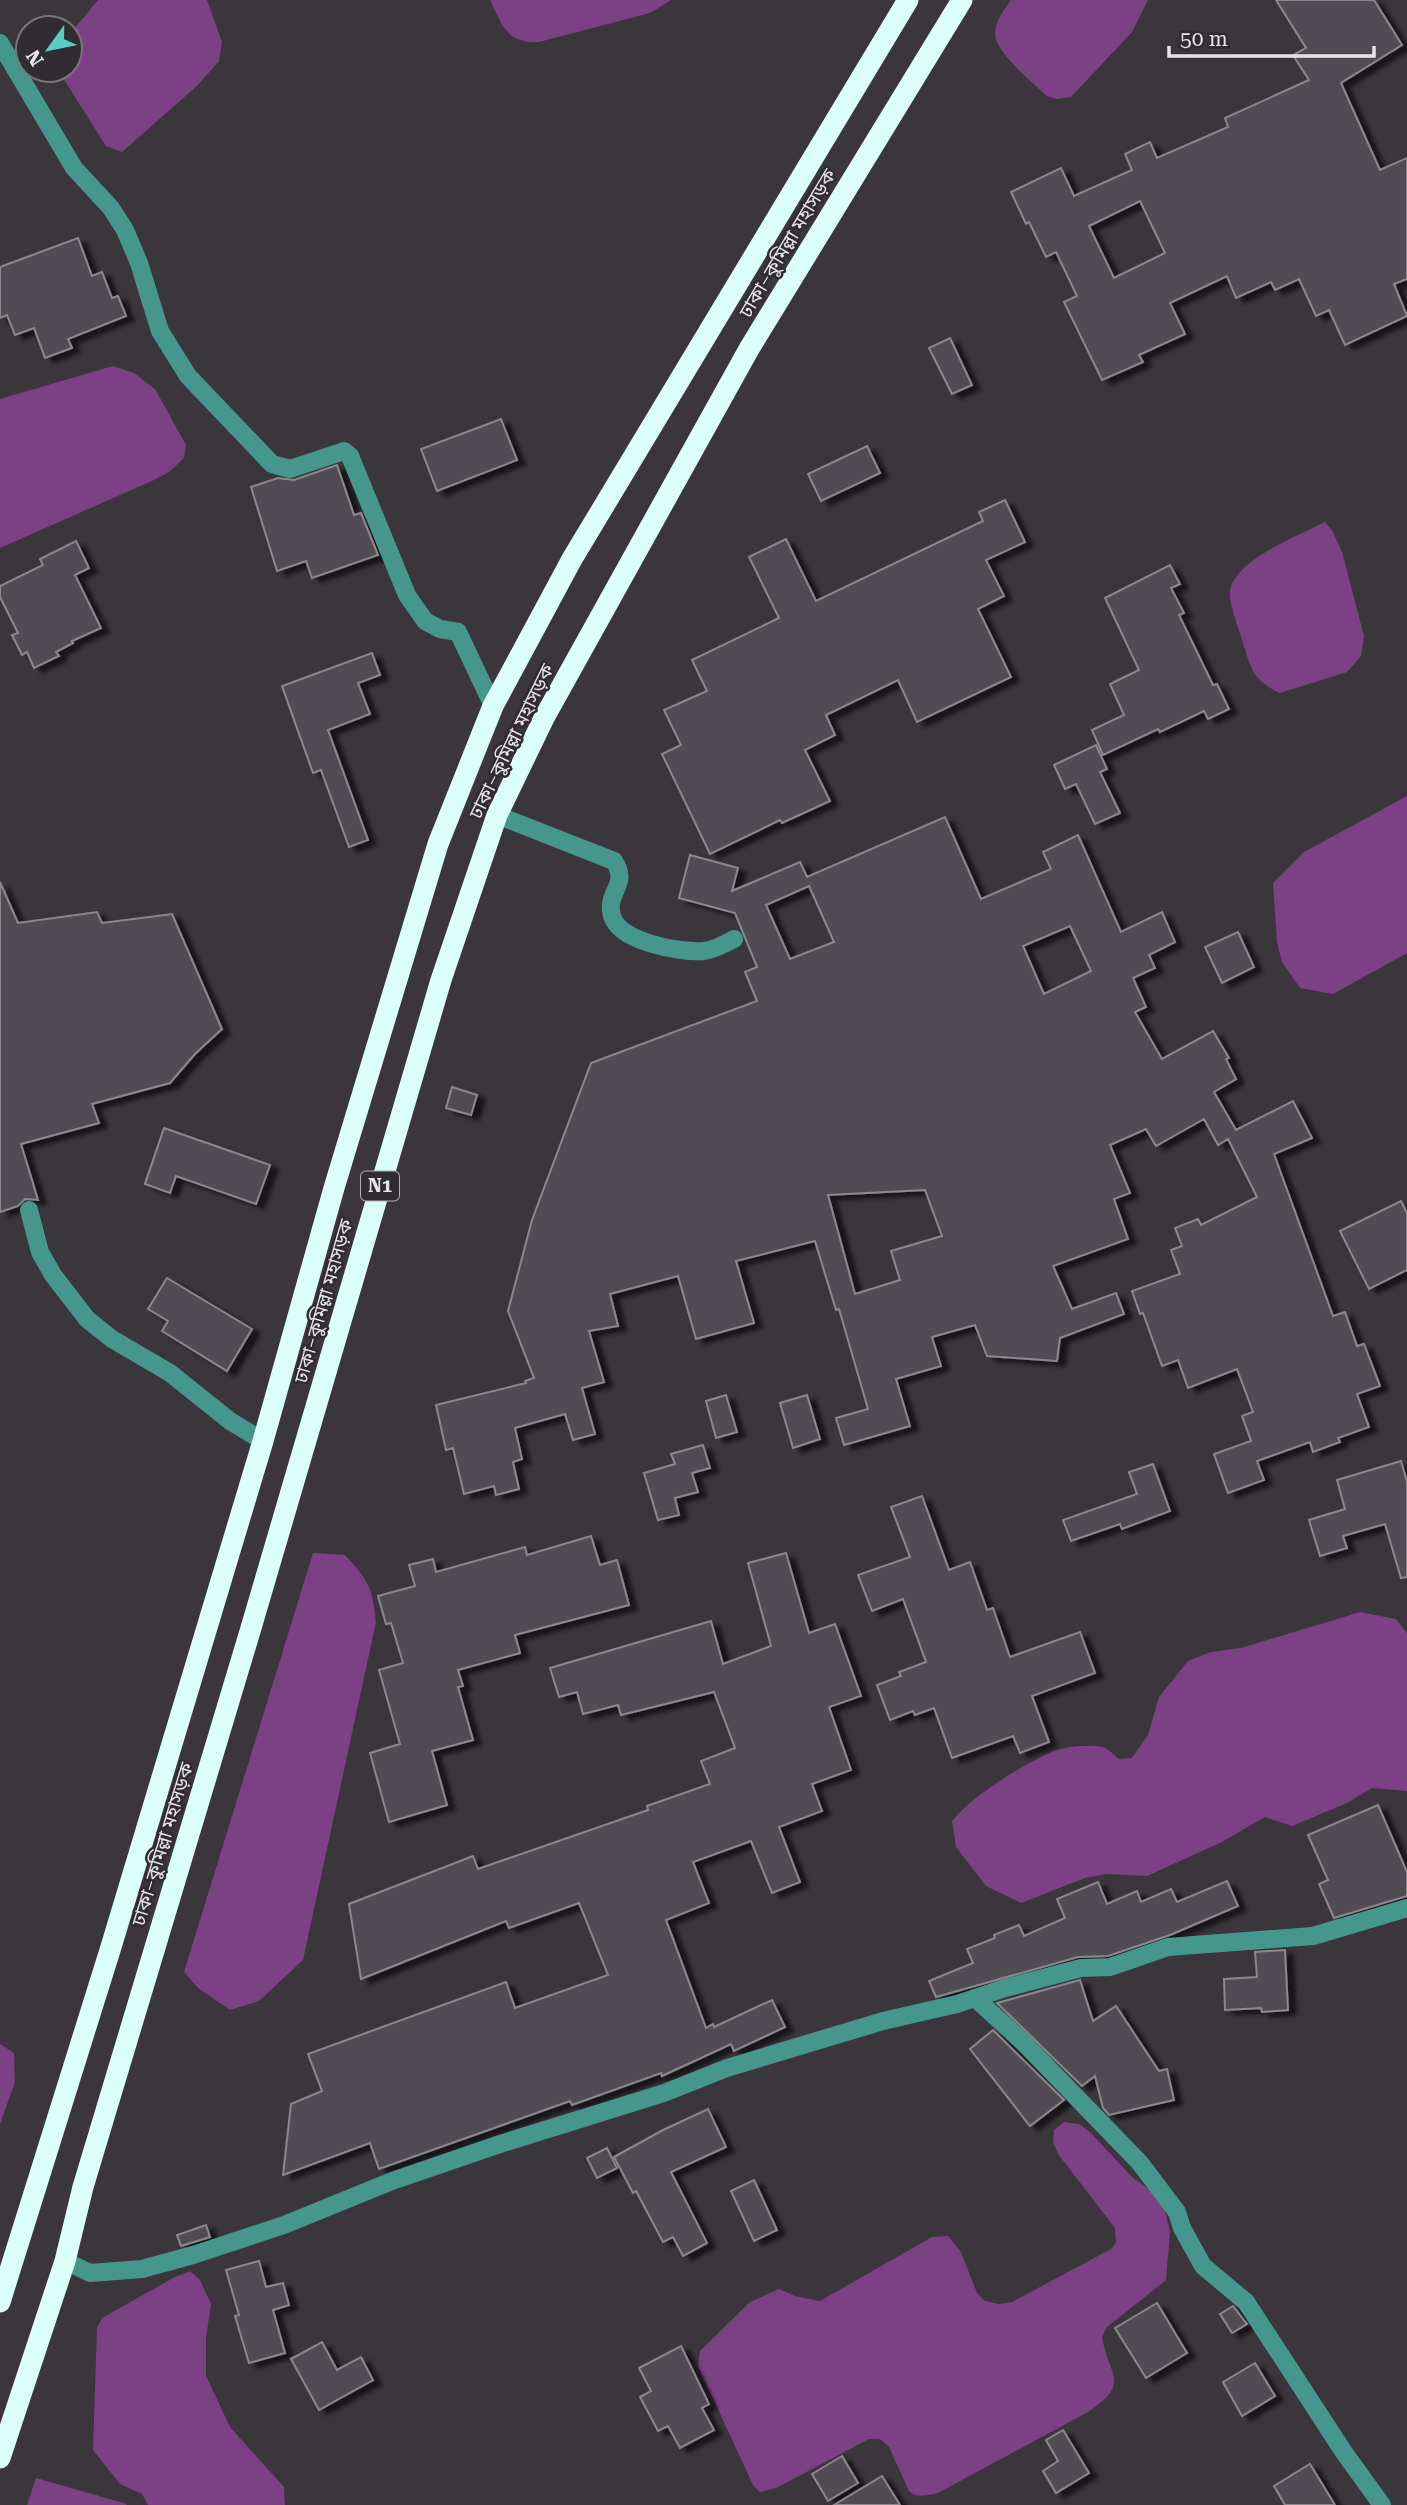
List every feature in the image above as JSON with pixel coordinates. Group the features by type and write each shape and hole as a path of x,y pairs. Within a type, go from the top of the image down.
{"highway":[{"name":"ঢাকা–কুমিল্লা মহাসড়ক","path":"0,2302 111,1947 438,844 493,706 572,559 908,0"},
{"name":"ঢাকা–কুমিল্লা মহাসড়ক","path":"0,2458 65,2261 83,2187 251,1628 441,979 497,815 544,718 749,349 962,0"}],"street":[{"path":"0,43 74,168 111,208 125,230 139,263 160,331 188,376 272,464 290,469 344,451 350,456 407,595 425,621 440,629 458,632 493,706"},
{"path":"497,815 614,860 620,870 620,879 610,905 613,919 618,928 634,938 675,950 705,951 734,940"},
{"path":"29,1210 40,1252 52,1275 86,1320 112,1339 170,1373 230,1421 263,1441"},
{"path":"65,2261 90,2273 142,2269 284,2225 392,2181 664,2093 727,2068 883,2021 957,2004 1081,1968 1110,1968 1168,1947 1313,1936 1407,1908"},
{"path":"975,1998 1023,2042 1140,2163 1177,2212 1182,2228 1203,2266 1246,2302 1343,2451 1382,2505"}],"shaded area":[{"path":"98,0 207,0 222,42 219,61 198,85 122,152 106,146 67,84 84,84 84,17"},
{"path":"490,0 671,0 650,13 539,42 528,42 507,31"},
{"path":"1011,0 1148,0 1132,32 1071,97 1057,99 1047,96 1024,75 997,41 995,34 1000,16"},
{"path":"113,366 134,373 155,389 186,445 184,458 169,472 154,480 0,548 0,399"},
{"path":"1325,522 1342,552 1364,636 1361,656 1347,672 1280,693 1258,678 1251,666 1232,608 1232,585 1239,573 1251,562"},
{"path":"1407,796 1407,953 1333,994 1300,988 1282,962 1277,942 1273,883 1304,852"},
{"path":"313,1553 345,1555 368,1585 376,1622 303,1960 259,2001 230,2010 198,1988 184,1972"},
{"path":"1360,1612 1396,1619 1407,1633 1407,1791 1372,1788 1347,1803 1292,1826 1265,1817 1222,1842 1147,1876 1107,1874 1085,1878 1021,1903 986,1886 956,1847 952,1821 961,1811 1010,1774 1037,1759 1061,1749 1089,1746 1109,1750 1119,1759 1132,1758 1148,1735 1159,1697 1188,1661 1211,1652 1241,1648"},
{"path":"0,2044 14,2053 15,2082 0,2124"},
{"path":"1064,2122 1079,2124 1091,2133 1133,2178 1152,2191 1164,2206 1170,2232 1166,2280 1107,2327 1102,2337 1114,2379 1110,2393 1088,2412 938,2493 919,2496 909,2491 889,2447 880,2439 869,2439 776,2488 760,2492 753,2485 698,2366 700,2351 750,2302 779,2289 795,2296 820,2301 932,2237 948,2236 961,2252 977,2293 985,2301 999,2304 1012,2302 1111,2249 1116,2242 1115,2228 1058,2154 1053,2142 1054,2130"},
{"path":"190,2271 200,2280 211,2304 206,2338 206,2376 230,2427 284,2487 285,2505 148,2505 142,2494 120,2484 93,2450 97,2328 102,2318"},
{"path":"36,2478 127,2504 27,2505"}],"building":[{"path":"1276,0 1374,0 1402,45 1341,83 1380,170 1407,158 1407,279 1394,284 1407,316 1345,345 1329,310 1316,316 1299,279 1275,290 1271,282 1236,298 1227,276 1170,303 1185,334 1139,355 1143,362 1102,380 1064,302 1077,296 1056,252 1046,257 1011,192 1061,168 1074,196 1132,170 1125,154 1150,142 1157,158 1228,127 1225,118 1309,80 1293,55 1306,48","holes":["1140,201 1165,253 1114,278 1089,226"]},
{"path":"78,238 92,276 102,272 112,298 118,296 126,316 68,339 72,348 45,358 34,328 15,335 7,315 0,318 0,267"},
{"path":"950,338 972,385 952,394 929,348"},
{"path":"501,419 517,460 437,491 421,449"},
{"path":"867,446 880,473 821,501 808,474"},
{"path":"337,465 354,515 361,513 378,555 312,578 306,561 277,571 251,487 278,478 294,480"},
{"path":"1005,500 1025,542 986,560 1004,596 978,609 1011,677 917,722 898,680 826,715 835,735 805,750 830,801 782,823 780,820 710,854 662,754 681,745 664,710 707,691 692,660 779,618 749,557 786,539 816,601 983,521 979,512"},
{"path":"76,541 89,568 75,575 101,628 72,641 73,643 56,652 59,656 34,668 27,652 22,655 12,635 18,633 0,597 0,586 43,565 40,559"},
{"path":"1170,565 1180,584 1171,588 1184,613 1179,615 1213,685 1217,684 1229,709 1208,719 1204,711 1103,755 1092,730 1124,715 1110,684 1139,670 1105,598"},
{"path":"372,653 380,675 358,683 370,714 328,730 368,840 349,847 321,770 313,773 282,686"},
{"path":"1096,745 1107,769 1100,772 1120,813 1095,824 1076,784 1065,789 1054,765"},
{"path":"945,817 981,899 1051,869 1043,852 1078,835 1121,932 1162,912 1175,942 1149,955 1155,968 1133,978 1146,1007 1135,1012 1162,1059 1213,1031 1229,1058 1226,1059 1236,1079 1214,1092 1236,1130 1293,1101 1312,1138 1274,1154 1333,1316 1345,1312 1357,1346 1364,1344 1380,1386 1357,1394 1369,1427 1338,1438 1340,1442 1313,1452 1310,1442 1257,1461 1264,1480 1228,1493 1214,1454 1251,1441 1242,1416 1253,1412 1237,1369 1188,1388 1178,1360 1162,1366 1132,1291 1180,1274 1171,1250 1182,1246 1175,1228 1198,1219 1201,1225 1257,1197 1228,1139 1218,1145 1204,1119 1156,1146 1146,1129 1110,1145 1130,1193 1114,1199 1128,1239 1053,1266 1072,1309 1116,1293 1124,1314 1060,1338 1057,1361 987,1356 975,1325 932,1337 941,1366 896,1379 910,1426 844,1445 836,1418 868,1409 839,1309 836,1310 815,1241 736,1261 754,1323 696,1339 678,1276 610,1294 618,1326 589,1331 604,1382 582,1388 595,1434 573,1440 565,1414 515,1428 522,1459 513,1462 519,1489 496,1495 494,1486 464,1494 453,1448 446,1450 436,1405 526,1383 525,1381 534,1378 508,1311 532,1220 591,1063 757,1001 745,972 757,967 735,913 679,898 690,855 738,868 732,891 800,862 807,877","holes":["809,886 834,942 790,959 766,905","1070,926 1091,971 1044,994 1023,946","925,1190 942,1236 891,1251 900,1280 855,1294 828,1195"]},
{"path":"0,882 18,923 97,912 102,923 172,914 222,1029 195,1054 170,1083 92,1104 99,1123 21,1144 38,1200 25,1199 18,1206 0,1212"},
{"path":"1238,932 1254,967 1222,983 1205,947"},
{"path":"452,1087 477,1095 471,1115 446,1108"},
{"path":"164,1128 270,1165 256,1204 176,1176 170,1193 145,1184"},
{"path":"1401,1201 1407,1213 1407,1270 1369,1289 1340,1231"},
{"path":"167,1278 252,1329 227,1371 162,1331 168,1321 148,1309"},
{"path":"726,1395 737,1432 716,1438 706,1401"},
{"path":"807,1395 820,1439 793,1448 780,1403"},
{"path":"703,1445 710,1468 692,1473 698,1492 675,1498 679,1515 658,1520 644,1473 675,1464 671,1454"},
{"path":"1401,1461 1407,1482 1407,1577 1401,1578 1385,1524 1343,1536 1347,1548 1320,1556 1309,1520 1345,1509 1337,1480"},
{"path":"1153,1464 1170,1511 1122,1529 1120,1524 1071,1541 1063,1520 1137,1494 1129,1472"},
{"path":"922,1496 949,1570 970,1562 987,1610 993,1608 1010,1657 1080,1632 1095,1673 1032,1696 1049,1742 1020,1753 1013,1736 952,1758 934,1708 915,1715 913,1711 890,1720 877,1685 901,1676 899,1672 926,1662 903,1599 872,1611 858,1575 910,1557 891,1507"},
{"path":"591,1536 600,1565 617,1560 629,1605 515,1635 520,1653 458,1670 463,1686 458,1687 473,1740 432,1751 447,1805 389,1822 370,1753 400,1744 379,1670 403,1663 391,1623 386,1624 378,1596 415,1586 409,1565 433,1559 436,1572 525,1547 527,1555"},
{"path":"786,1553 809,1633 835,1624 861,1696 829,1707 851,1770 812,1784 822,1811 779,1827 800,1882 772,1893 751,1841 693,1862 709,1903 666,1920 706,2028 713,2024 714,2027 772,2000 785,2027 734,2051 731,2044 662,2076 661,2073 572,2105 570,2101 379,2169 370,2143 283,2175 291,2104 322,2091 308,2054 506,1982 515,2008 608,1975 579,1903 509,1928 506,1921 361,1979 349,1904 473,1856 478,1869 648,1810 647,1806 710,1784 701,1761 735,1748 714,1692 621,1715 618,1705 583,1714 577,1692 559,1697 550,1668 711,1621 723,1664 771,1646 748,1563"},
{"path":"1378,1805 1407,1872 1407,1896 1334,1918 1319,1884 1328,1880 1308,1835"},
{"path":"1227,1881 1238,1906 1170,1935 1108,1956 1078,1957 936,1997 929,1981 973,1963 967,1949 995,1938 994,1935 1019,1925 1024,1936 1065,1918 1057,1899 1098,1882 1107,1904 1137,1891 1141,1902 1171,1889 1177,1902"},
{"path":"1285,1950 1288,2010 1225,2010 1224,1979 1257,1977 1255,1952"},
{"path":"1080,1980 1093,2021 1116,2006 1159,2071 1167,2069 1174,2100 1109,2115 1103,2108 1095,2076 1082,2086 997,2003"},
{"path":"993,2030 1064,2100 1030,2126 970,2049"},
{"path":"708,2109 726,2147 671,2172 707,2243 683,2256 673,2237 663,2242 614,2157"},
{"path":"607,2148 617,2168 597,2178 587,2158"},
{"path":"754,2180 777,2230 754,2241 731,2191"},
{"path":"206,2225 210,2237 181,2246 177,2235"},
{"path":"259,2261 266,2287 283,2283 289,2305 273,2310 285,2353 249,2363 235,2316 239,2315 226,2270"},
{"path":"1157,2303 1187,2353 1146,2378 1115,2328"},
{"path":"1233,2306 1247,2324 1232,2333 1220,2314"},
{"path":"322,2342 337,2370 361,2357 373,2380 319,2410 291,2359"},
{"path":"681,2346 709,2404 702,2408 714,2430 680,2448 668,2426 658,2431 640,2397 651,2391 639,2368"},
{"path":"1255,2363 1275,2396 1242,2416 1223,2382"},
{"path":"1063,2430 1089,2473 1056,2493 1043,2471 1058,2461 1046,2440"},
{"path":"842,2456 858,2483 828,2501 812,2474"},
{"path":"1310,2464 1335,2505 1285,2505 1274,2486"},
{"path":"882,2476 900,2505 834,2505"}]}
